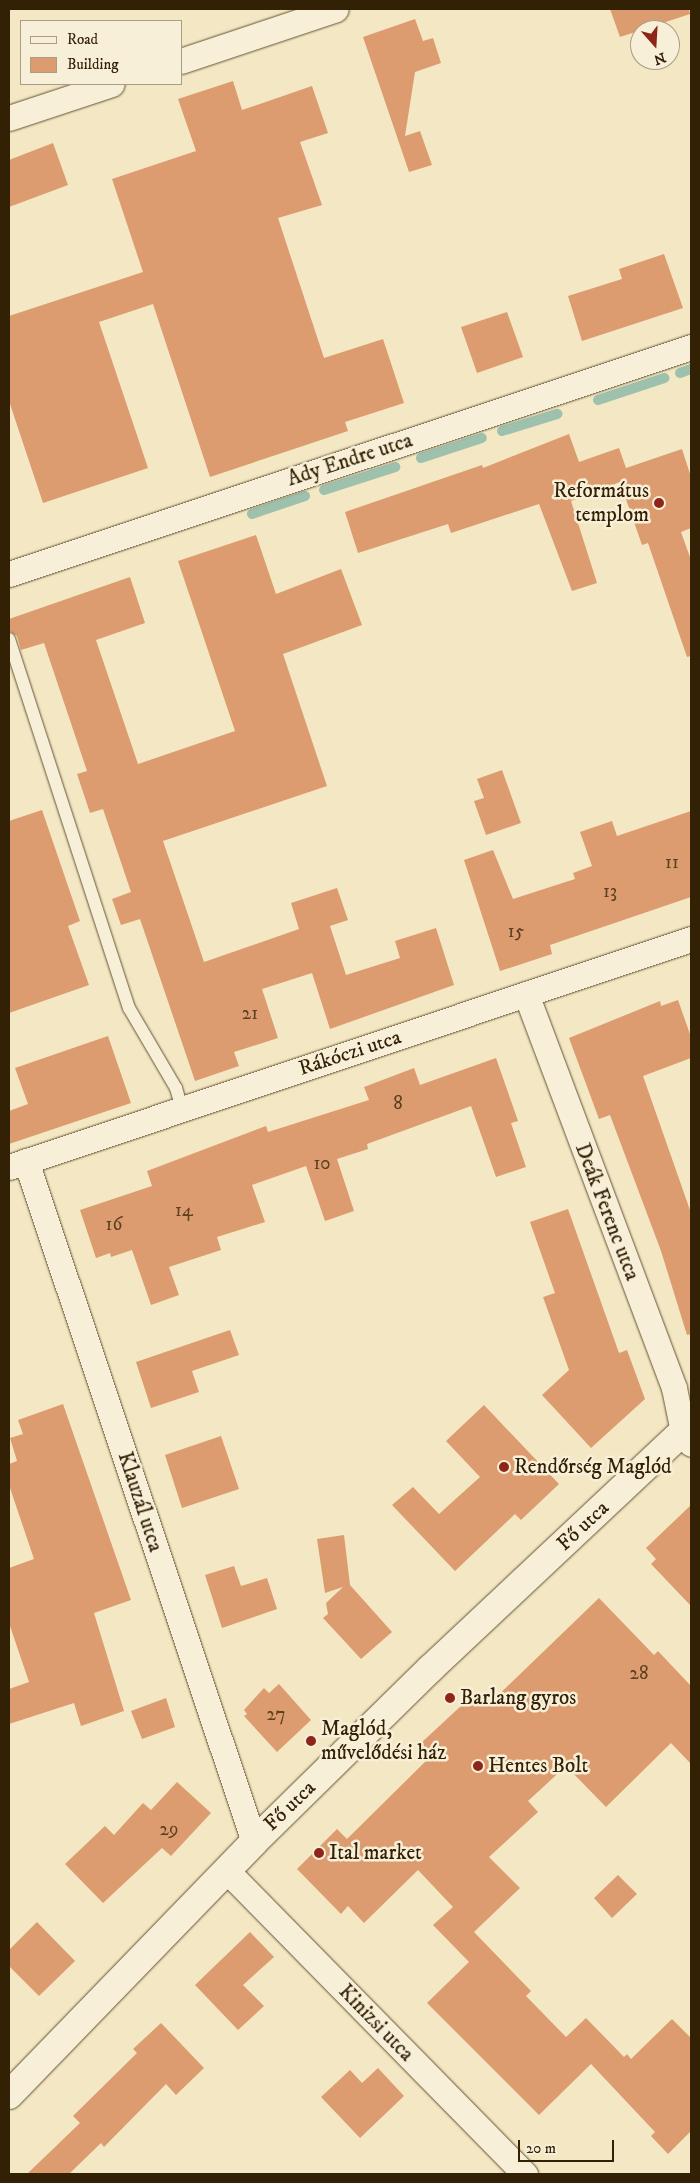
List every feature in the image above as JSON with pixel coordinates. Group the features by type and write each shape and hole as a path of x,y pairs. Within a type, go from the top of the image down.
{"main road":[{"name":"Fő utca","path":"9,2095 228,1872 254,1842 438,1662 688,1433"}],"street":[{"path":"182,60 336,9"},
{"path":"9,118 109,85"},
{"name":"Ady Endre utca","path":"9,574 691,347"},
{"name":"Rákóczi utca","path":"17,1164 691,939"},
{"name":"Deák Ferenc utca","path":"526,994 674,1388 688,1433"},
{"name":"Klauzál utca","path":"17,1164 254,1842"},
{"name":"Kinizsi utca","path":"228,1872 525,2174"}],"lane":[{"path":"9,638 129,1008 176,1088 182,1109"}],"building":[{"path":"610,9 689,9 690,14 672,20 630,20 630,34 620,37"},
{"path":"415,19 423,41 433,38 441,63 415,72 405,136 420,131 432,165 409,172 363,37"},
{"path":"233,81 242,110 312,86 328,133 300,142 322,205 278,218 324,358 383,339 404,403 345,422 348,431 210,477 153,304 99,322 148,468 43,503 9,401 9,316 143,272 112,179 196,151 178,99"},
{"path":"53,143 68,185 9,207 9,160"},
{"path":"664,254 683,308 582,341 568,296 622,279 619,269"},
{"path":"507,312 523,357 477,373 461,327"},
{"path":"569,434 579,462 619,448 626,468 682,449 691,477 691,528 681,532 691,560 691,656 687,657 648,543 642,545 620,482 571,501 597,583 572,591 539,504 451,533 448,524 358,553 345,512 482,465 483,468"},
{"path":"256,535 276,594 341,569 362,625 283,654 327,786 163,841 204,962 299,929 291,903 337,888 348,920 330,926 346,975 400,958 395,941 436,928 454,985 330,1029 312,973 262,989 278,1038 234,1052 239,1066 195,1081 140,919 121,925 112,899 131,892 103,809 90,813 77,774 87,771 44,643 21,650 17,636 9,631 9,619 130,577 145,623 96,640 138,764 235,731 178,561"},
{"path":"502,770 521,823 486,835 474,801 484,798 477,779"},
{"path":"42,810 80,921 68,926 89,985 9,1013 9,821"},
{"path":"691,811 691,897 550,945 552,954 500,971 464,860 493,850 513,899 575,879 573,873 592,866 580,832 612,821 617,836"},
{"path":"678,1000 691,1037 691,1058 643,1076 691,1213 691,1334 687,1335 661,1251 610,1115 599,1119 569,1038 660,1001 661,1006"},
{"path":"108,1036 131,1103 9,1144 9,1111 28,1104 15,1068"},
{"path":"496,1058 518,1121 511,1123 526,1167 496,1177 471,1106 367,1144 368,1149 337,1159 354,1211 325,1221 306,1166 252,1185 265,1222 217,1237 221,1250 169,1267 179,1295 151,1305 132,1250 111,1257 110,1253 96,1258 80,1210 152,1186 147,1171 266,1126 268,1132 369,1100 364,1087 414,1068 420,1085"},
{"path":"568,1209 619,1353 627,1350 645,1399 591,1448 542,1395 569,1370 543,1297 555,1293 530,1222"},
{"path":"230,1330 239,1355 192,1371 199,1392 151,1408 136,1362"},
{"path":"63,1404 131,1600 94,1613 124,1711 81,1726 74,1703 9,1724 9,1689 29,1682 9,1623 9,1568 34,1559 9,1485 9,1464 17,1461 10,1438 23,1434 18,1420"},
{"path":"484,1405 559,1484 521,1520 515,1514 455,1571 392,1505 413,1487 439,1514 480,1477 446,1441"},
{"path":"221,1436 239,1489 182,1508 165,1455"},
{"path":"691,1505 691,1606 651,1564 656,1559 646,1548"},
{"path":"344,1535 350,1585 392,1632 361,1659 323,1618 328,1614 326,1603 343,1587 325,1593 317,1539"},
{"path":"234,1566 241,1586 267,1578 277,1609 222,1628 205,1575"},
{"path":"599,1598 654,1655 658,1651 691,1686 691,1764 671,1743 606,1807 566,1766 528,1801 538,1812 489,1857 520,1888 474,1932 531,1991 526,1996 566,2037 586,2018 624,2057 627,2054 631,2059 672,2019 691,2038 691,2131 668,2154 651,2136 655,2132 591,2064 539,2115 427,2003 469,1962 433,1925 453,1907 418,1870 364,1923 348,1906 341,1914 297,1869 337,1829 347,1839 432,1755 421,1743 476,1692 488,1705"},
{"path":"279,1684 311,1720 277,1752 244,1716 247,1714 244,1710 264,1688 269,1693"},
{"path":"166,1698 175,1727 142,1739 131,1711"},
{"path":"177,1782 211,1813 171,1856 162,1848 103,1903 65,1864 105,1826 114,1835 143,1803 151,1810"},
{"path":"618,1875 637,1894 612,1918 594,1898"},
{"path":"37,1922 75,1961 39,1996 9,1966 9,1950"},
{"path":"250,1932 274,1957 243,1985 264,2006 238,2030 195,1985"},
{"path":"161,2023 204,2068 176,2095 166,2084 104,2147 101,2143 69,2174 27,2174 80,2123 73,2116 137,2053 133,2049"},
{"path":"378,2068 404,2096 360,2138 321,2097 350,2070 362,2083"}],"waterway":[{"path":"680,373 691,369"},
{"path":"598,400 664,378"},
{"path":"502,431 557,414"},
{"path":"421,458 482,438"},
{"path":"324,490 395,467"},
{"path":"252,514 305,496"}],"place":[{"name":"Református templom","path":"659,503"},
{"name":"Rendőrség Maglód","path":"504,1467"},
{"name":"Barlang gyros","path":"450,1698"},
{"name":"Maglód, művelődési ház","path":"311,1741"},
{"name":"Hentes Bolt","path":"478,1766"},
{"name":"Ital market","path":"319,1853"}]}
